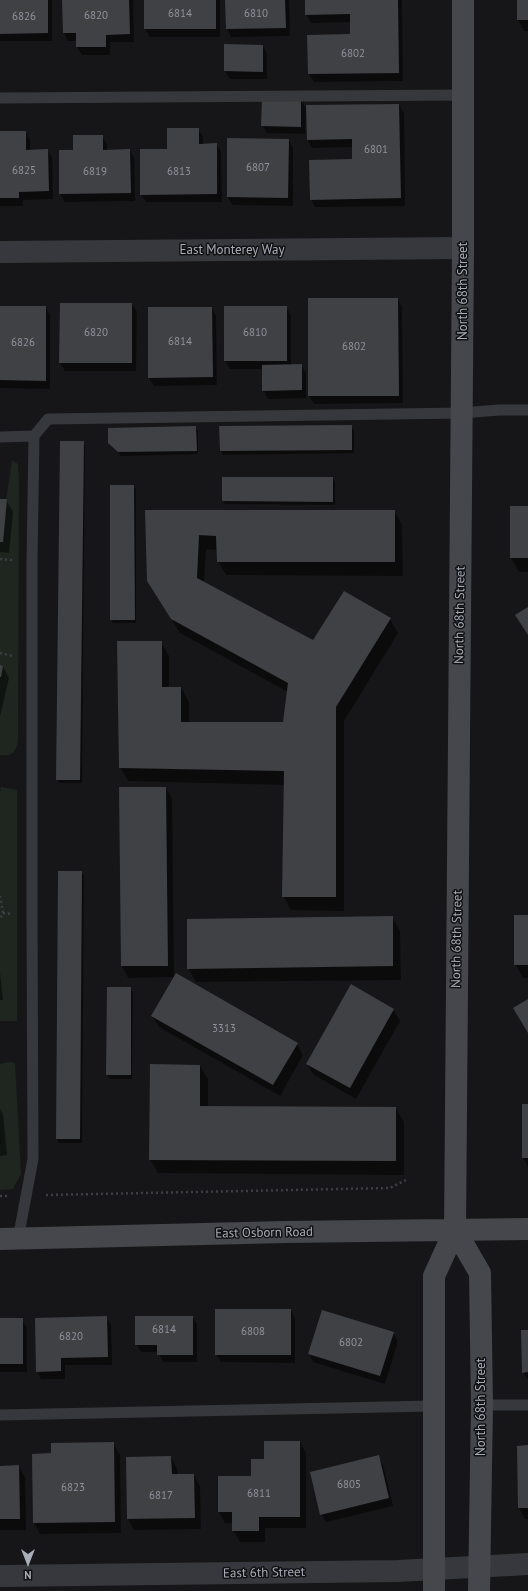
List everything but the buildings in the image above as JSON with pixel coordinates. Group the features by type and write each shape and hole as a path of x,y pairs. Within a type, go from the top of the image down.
{"main road":[{"name":"North 68th Street","path":"434,1591 434,1276 455,1230 462,413 463,0"},
{"name":"East Osborn Road","path":"9,1239 285,1232 528,1229"},
{"name":"North 68th Street","path":"455,1230 480,1273 482,1405 479,1591"}],"street":[{"name":"East Monterey Way","path":"0,252 463,248"},
{"name":"East 6th Street","path":"0,1576 398,1571 528,1564"}],"lane":[{"path":"0,98 463,95"},
{"path":"9,1239 26,1195 33,1159 32,899 34,436 48,419 462,413 499,410 528,410"},
{"path":"0,437 34,436"},
{"path":"482,1405 528,1405"},
{"path":"0,1415 433,1406"}],"path":[{"path":"0,896 3,913 0,919"},
{"path":"0,1196 390,1188 406,1180"}],"shaded area":[{"path":"12,460 18,464 19,480 18,741 13,753 8,755 0,755 0,679 3,666 0,665 0,542"},
{"path":"1,787 17,790 17,1021 0,1021"},
{"path":"9,1062 15,1063 21,1174 13,1189 0,1190 0,1064"}]}
